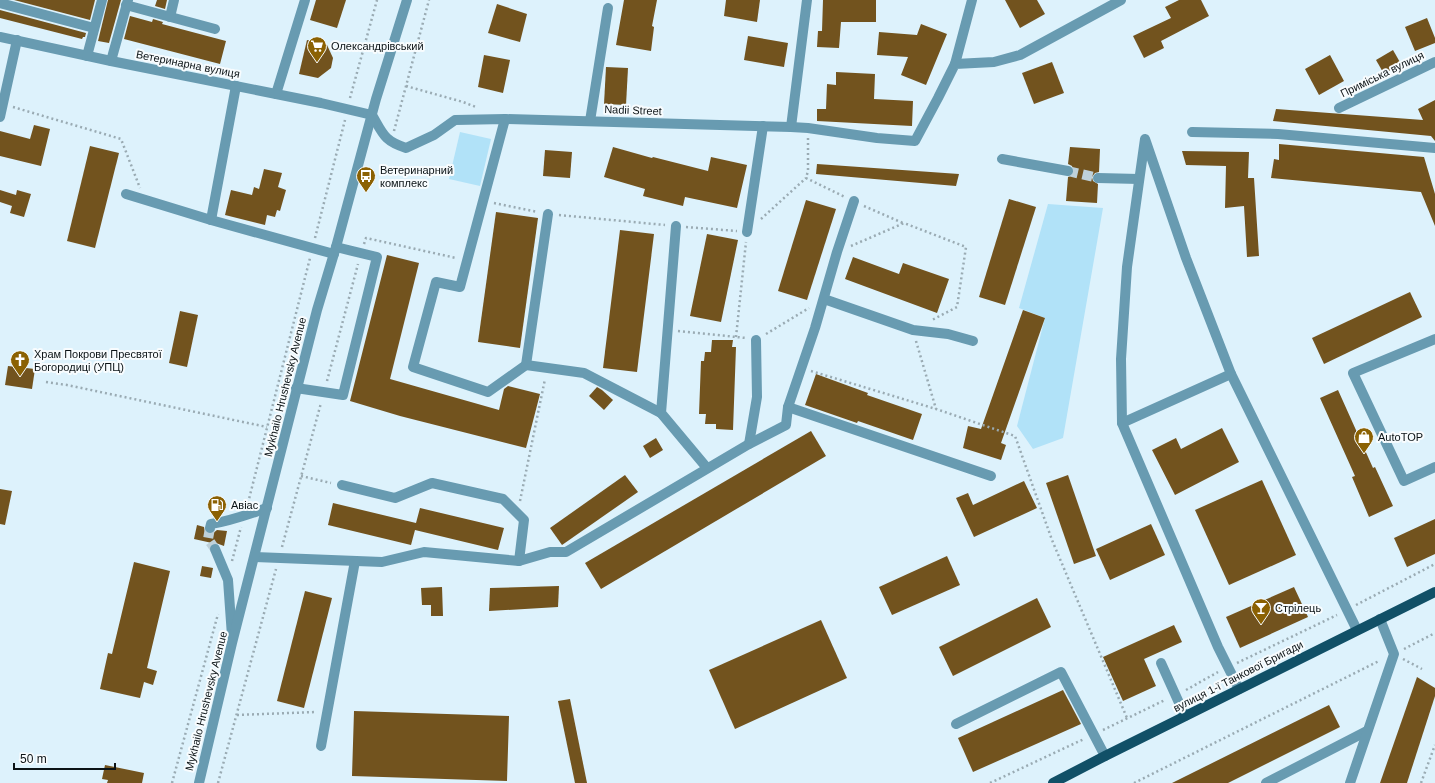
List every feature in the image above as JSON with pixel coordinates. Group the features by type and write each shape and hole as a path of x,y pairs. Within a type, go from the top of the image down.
{"main road":[{"name":"вулиця 1-ї Танкової Бригади","path":"1053,783 1435,592"}],"street":[{"path":"87,56 102,0"},
{"path":"170,17 174,0"},
{"path":"276,94 305,0"},
{"name":"Mykhailo Hrushevsky Avenue","path":"198,783 316,310 335,250 372,115 407,0"},
{"path":"791,126 807,0"},
{"path":"972,0 955,64 994,62 1020,54 1121,0"},
{"path":"111,61 127,2 170,17 215,29"},
{"path":"0,3 94,28"},
{"path":"590,121 608,8"},
{"name":"Ветеринарна вулиця","path":"0,37 372,115"},
{"path":"0,117 17,40"},
{"name":"Приміська вулиця","path":"1339,108 1435,62"},
{"name":"Nadii Street","path":"391,142 406,148 434,135 454,120 505,119 791,126 877,138 915,141 955,64"},
{"path":"211,220 236,86"},
{"path":"372,115 386,138 391,142"},
{"path":"505,119 460,287 436,282 413,367 488,392 526,365 584,373 661,413 706,468"},
{"path":"747,232 763,126"},
{"path":"1192,132 1278,134 1435,148"},
{"path":"1239,689 1218,647 1122,423 1121,359 1127,267 1145,139 1186,258 1231,374 1357,630"},
{"path":"1002,159 1068,171"},
{"path":"1098,178 1140,179"},
{"path":"126,194 211,220 312,248 361,253 376,257 343,395 296,388"},
{"path":"255,557 382,562 424,552 519,562 550,552 566,552 706,468 786,425 788,407 824,299 837,252 854,201"},
{"path":"526,365 548,214"},
{"path":"661,413 676,226"},
{"path":"824,299 912,330 948,334 973,341"},
{"path":"1435,339 1353,373 1404,481 1435,467"},
{"path":"749,444 757,397 756,340"},
{"path":"1122,423 1231,374"},
{"path":"788,407 991,476"},
{"path":"342,485 395,498 432,483 502,499 524,520 519,562"},
{"path":"210,528 211,524 244,516 267,508"},
{"path":"215,549 228,580 232,643"},
{"path":"321,746 354,561"},
{"path":"1350,783 1394,654 1380,620"},
{"path":"1161,664 1185,716"},
{"path":"956,724 1062,672 1105,756"},
{"path":"1266,783 1367,731"}],"path":[{"path":"228,580 347,109 377,0"},
{"path":"391,142 429,0"},
{"path":"406,86 463,102 477,108"},
{"path":"3,104 121,139 145,200"},
{"path":"808,128 808,171 806,178 904,223 966,247 957,307 932,320"},
{"path":"483,201 548,214 676,226"},
{"path":"837,252 904,223"},
{"path":"736,337 747,232"},
{"path":"218,783 366,238 466,260"},
{"path":"667,330 756,340 824,299"},
{"path":"912,330 936,409"},
{"path":"517,513 547,368"},
{"path":"801,368 936,409 1015,436 1052,540 1127,718"},
{"path":"46,382 68,384 267,427"},
{"path":"301,476 342,485"},
{"path":"990,783 1175,695 1228,667 1347,610 1435,564"},
{"path":"172,783 219,611"},
{"path":"1134,783 1435,633"},
{"path":"1394,654 1422,669"},
{"path":"237,715 327,712"},
{"path":"1421,783 1435,745"}],"shaded area":[{"path":"460,132 491,139 480,186 449,179"},
{"path":"1048,204 1103,208 1063,438 1033,449 1017,426 1045,318 1019,308"}],"building":[{"path":"14,0 95,0 90,20"},
{"path":"108,0 121,0 109,43 98,41"},
{"path":"157,0 167,0 165,9 155,6"},
{"path":"316,0 346,0 337,28 310,20"},
{"path":"624,0 657,0 652,26 654,27 651,51 616,45"},
{"path":"726,0 760,0 757,22 724,16"},
{"path":"823,0 876,0 876,22 841,22 839,48 817,47 818,31 822,31"},
{"path":"1005,0 1037,0 1045,14 1020,28"},
{"path":"1179,0 1201,0 1209,16 1161,41 1164,48 1144,58 1133,36 1171,18 1165,7"},
{"path":"497,4 527,14 520,42 488,33"},
{"path":"0,10 86,33 85,37 82,39 0,18"},
{"path":"130,16 152,22 153,19 163,22 162,24 226,41 220,64 124,39"},
{"path":"1427,18 1435,38 1435,43 1415,51 1405,27"},
{"path":"921,24 947,34 926,85 901,75 908,57 877,55 879,32 917,35"},
{"path":"748,36 788,43 784,67 744,60"},
{"name":"Олександрівський","path":"307,40 327,45 333,58 331,68 318,78 299,74"},
{"path":"1393,50 1401,64 1384,74 1376,60"},
{"path":"484,55 510,60 503,93 478,87"},
{"path":"1330,55 1344,81 1319,95 1305,69"},
{"path":"1052,62 1064,93 1034,104 1022,73"},
{"path":"606,67 628,68 626,105 604,104"},
{"path":"836,72 875,74 874,99 913,101 912,126 817,121 817,109 826,109 827,84 836,85"},
{"path":"1435,100 1435,141 1431,136 1273,121 1276,109 1423,120 1418,109"},
{"path":"34,125 50,129 41,166 0,156 0,131 30,139"},
{"path":"1279,144 1424,157 1435,194 1435,226 1421,192 1271,178 1274,159 1279,160"},
{"path":"90,146 119,153 95,248 67,241"},
{"path":"613,147 708,171 711,157 747,165 737,208 685,197 683,206 643,196 645,189 604,177"},
{"path":"1070,147 1100,149 1099,172 1095,173 1092,177 1093,181 1098,184 1097,203 1066,201 1068,177 1073,175 1074,172 1072,166 1068,164"},
{"path":"545,150 572,152 570,178 543,176"},
{"path":"1182,151 1249,152 1248,178 1254,178 1259,256 1247,257 1244,206 1225,208 1226,166 1186,165"},
{"path":"817,164 959,174 956,186 816,174"},
{"path":"264,169 282,173 278,187 286,190 280,211 277,210 275,217 267,215 265,225 225,215 231,190 252,195 254,187 259,189"},
{"path":"0,190 16,195 17,190 31,194 24,217 10,213 12,206 0,202"},
{"path":"1009,199 1036,207 1005,305 979,297"},
{"path":"806,200 836,209 807,300 778,291"},
{"path":"496,212 538,218 520,348 478,342"},
{"path":"620,230 654,234 637,372 603,368"},
{"path":"707,234 738,240 721,322 690,316"},
{"path":"387,255 419,263 390,379 499,410 504,389 508,386 540,394 526,448 400,416 350,401"},
{"path":"853,257 899,274 903,263 949,279 937,313 845,279"},
{"path":"1410,292 1422,317 1324,364 1312,338"},
{"path":"1023,310 1045,318 1001,443 1006,445 1001,460 963,448 968,426 981,429"},
{"path":"180,311 198,315 187,367 169,363"},
{"path":"712,340 733,340 732,347 736,347 733,430 716,429 716,424 705,424 706,414 699,414 701,361 704,361 705,352 711,352"},
{"name":"Храм Покрови Пресвятої Богородиці (УПЦ)","path":"8,366 35,369 32,389 5,385"},
{"path":"816,374 868,393 867,395 922,414 913,440 805,405"},
{"path":"597,387 613,400 604,410 589,396"},
{"path":"1338,390 1373,468 1375,467 1393,506 1369,517 1352,477 1355,476 1320,398"},
{"path":"1222,428 1239,462 1175,495 1152,450 1176,438 1181,449"},
{"path":"811,431 826,456 601,589 585,563"},
{"path":"656,438 663,450 650,458 643,446"},
{"path":"625,475 638,492 562,545 550,528"},
{"path":"1068,475 1096,556 1074,564 1046,483"},
{"path":"1262,480 1296,555 1229,585 1195,510"},
{"path":"1024,481 1037,508 974,537 956,498 968,493 973,505"},
{"path":"0,489 12,491 5,525 0,524"},
{"path":"333,503 416,523 420,508 504,528 498,550 415,530 411,545 328,525"},
{"path":"1435,519 1435,554 1407,567 1394,538"},
{"path":"1151,524 1165,555 1110,580 1096,549"},
{"path":"197,525 204,527 205,532 209,534 212,534 217,530 227,531 224,546 194,539"},
{"path":"947,556 960,585 892,615 879,587"},
{"path":"134,562 170,571 147,668 157,671 153,685 144,682 140,698 100,689 108,653 112,654"},
{"path":"202,566 213,568 211,578 200,576"},
{"path":"559,586 558,607 489,611 490,588"},
{"path":"442,587 443,616 431,616 431,605 422,605 421,588"},
{"path":"1294,587 1308,617 1240,648 1226,617"},
{"path":"305,591 332,598 304,708 277,701"},
{"path":"1037,598 1051,627 953,676 939,647"},
{"path":"821,620 847,678 735,729 709,670"},
{"path":"1174,625 1182,642 1144,659 1156,686 1123,701 1103,657"},
{"path":"1417,677 1435,688 1435,696 1407,783 1380,783"},
{"path":"1063,690 1081,724 973,772 958,738"},
{"path":"570,699 587,783 575,783 558,701"},
{"path":"1329,705 1340,727 1228,783 1172,783"},
{"path":"354,711 509,716 507,781 352,776"},
{"path":"105,765 144,773 142,783 107,783 108,780 102,779"}],"tunnel":[{"path":"1068,171 1098,178"},
{"path":"210,528 208,539 215,549"}],"place":[{"name":"Олександрівський","path":"317,63"},
{"name":"Ветеринарний комплекс","path":"366,193"},
{"name":"Храм Покрови Пресвятої Богородиці (УПЦ)","path":"20,377"},
{"name":"AutoTOP","path":"1364,454"},
{"name":"Авіас","path":"217,522"},
{"name":"Стрілець","path":"1261,625"}]}
